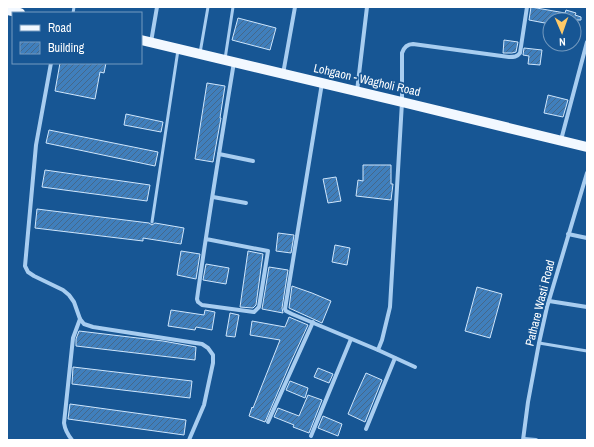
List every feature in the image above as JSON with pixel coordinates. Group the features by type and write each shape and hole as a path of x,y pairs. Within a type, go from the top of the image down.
{"main road":[{"name":"Lohgaon - Wagholi Road","path":"146,42 587,147"}],"street":[{"path":"146,42 158,7"},
{"path":"283,74 295,7"},
{"path":"356,92 367,7"},
{"path":"378,350 390,307 402,102 403,48 409,44 413,44 515,57 520,53 527,7"},
{"path":"561,141 587,42"},
{"path":"206,239 268,251 259,307 254,312 202,304 198,302 197,299 206,239 213,197 219,154 229,61"},
{"path":"51,64 36,145 25,266 28,272 34,276 69,295 74,302 80,319 84,324 93,327 202,344 208,348 212,355 212,370 204,404 189,440"},
{"path":"322,83 285,309 292,314 415,367"},
{"path":"219,154 253,161"},
{"name":"Pathare Wasti Road","path":"524,439 528,402 539,343 549,301 587,173"},
{"path":"213,197 246,203"},
{"path":"568,234 587,238"},
{"path":"549,301 587,307"},
{"path":"72,440 68,435 64,423 73,338 80,319"},
{"path":"268,422 313,322"},
{"path":"312,436 351,339"},
{"path":"366,429 396,358"},
{"path":"524,439 536,440"}],"lane":[{"path":"200,54 208,7"},
{"path":"229,61 233,7"},
{"path":"152,222 178,49"},
{"path":"539,343 587,351"}],"building":[{"path":"531,7 559,12 542,12 542,22 529,20"},
{"path":"238,18 276,28 270,50 232,40"},
{"path":"504,40 518,42 516,52 503,53"},
{"path":"524,48 542,50 540,65 528,64 529,56 523,55"},
{"path":"60,64 106,64 104,73 100,72 95,99 55,91"},
{"path":"207,83 225,86 213,162 195,159"},
{"path":"548,95 568,100 563,117 544,113"},
{"path":"126,114 163,122 161,132 124,125"},
{"path":"49,130 158,152 155,166 46,143"},
{"path":"363,165 391,165 391,184 393,184 391,200 356,196 358,180 363,181"},
{"path":"45,170 150,185 147,201 42,187"},
{"path":"336,177 341,201 328,203 323,179"},
{"path":"37,209 149,223 152,225 155,223 184,228 181,244 143,238 143,241 35,228"},
{"path":"278,233 294,235 291,253 276,251"},
{"path":"335,245 350,248 347,265 332,262"},
{"path":"181,251 200,254 196,279 177,275"},
{"path":"248,251 263,254 256,305 253,308 240,307"},
{"path":"206,264 229,268 226,284 203,280"},
{"path":"269,267 288,270 282,308 283,313 262,309"},
{"path":"292,286 331,301 322,323 289,308"},
{"path":"477,287 502,294 490,338 465,331"},
{"path":"171,310 204,315 205,310 215,312 212,330 196,327 195,330 168,326"},
{"path":"230,313 239,315 235,337 226,336"},
{"path":"289,317 308,325 265,422 249,416 280,340 250,335 252,321 285,327"},
{"path":"79,331 163,341 196,347 195,360 76,346 76,339"},
{"path":"73,367 192,381 190,398 72,384"},
{"path":"318,368 333,374 329,383 314,377"},
{"path":"366,373 382,380 365,422 348,414"},
{"path":"290,381 308,388 305,398 286,390"},
{"path":"308,395 322,400 309,433 274,417 278,408 299,416"},
{"path":"70,404 186,420 184,435 68,419"},
{"path":"323,416 342,424 338,436 318,428"}]}
